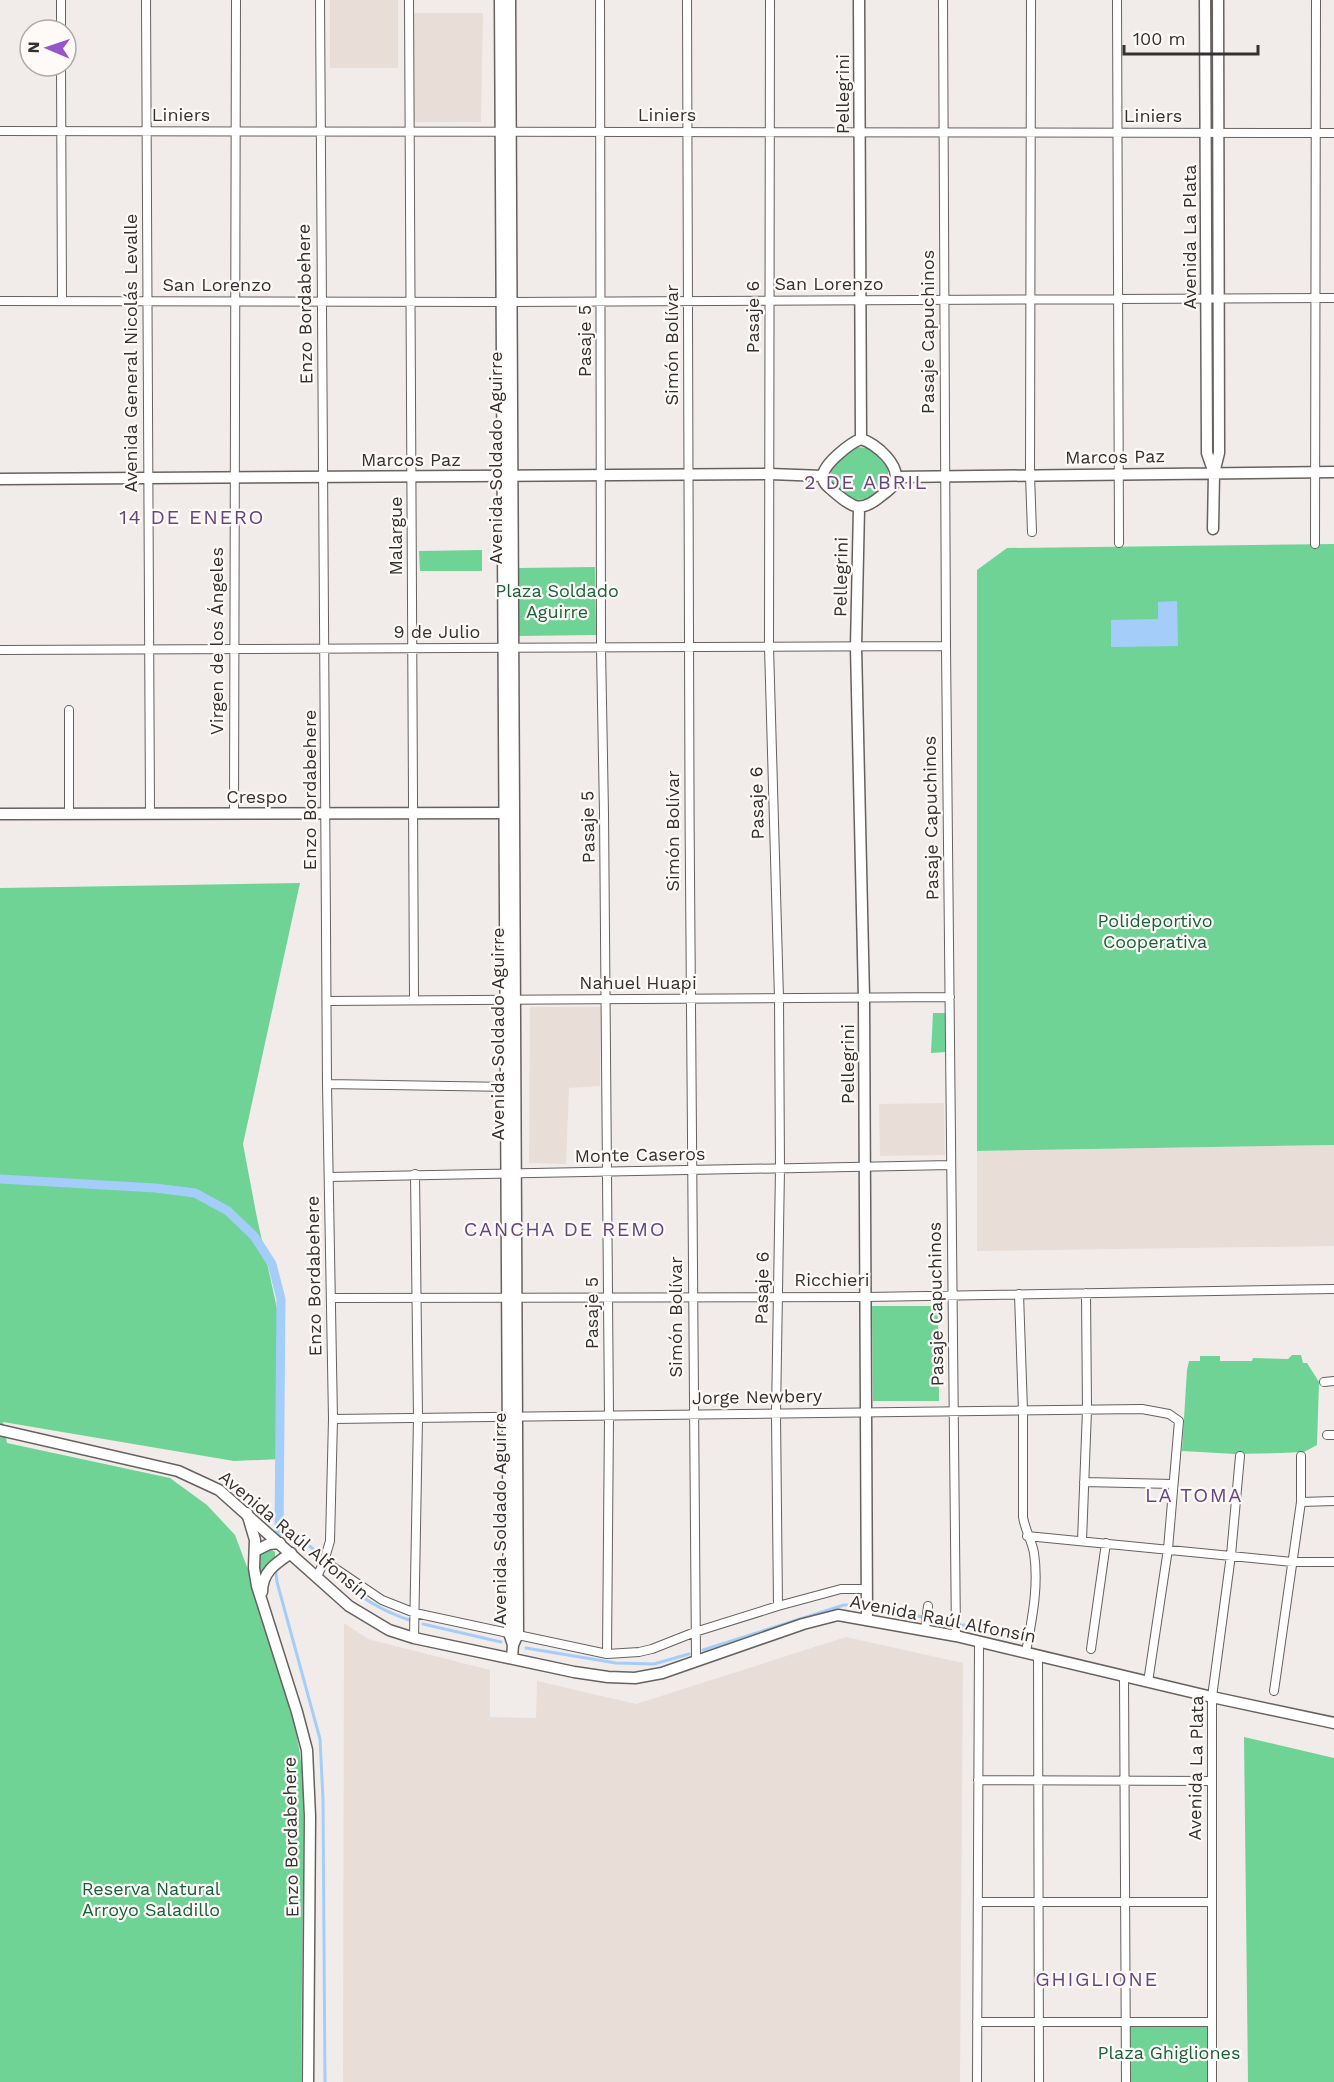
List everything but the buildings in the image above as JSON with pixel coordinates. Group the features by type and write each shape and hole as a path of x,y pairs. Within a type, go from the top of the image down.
{"street":[{"path":"60,0 61,18"},
{"name":"Avenida General Nicolás Levalle","path":"146,0 150,814"},
{"name":"Virgen de los Ángeles","path":"234,813 236,0"},
{"name":"Enzo Bordabehere","path":"316,1577 330,1541 333,1419 327,1084 320,0"},
{"name":"Malargue","path":"409,0 414,999"},
{"name":"Avenida Soldado Aguirre","path":"500,0 506,131"},
{"name":"Avenida Soldado Aguirre","path":"510,0 506,131 512,1658"},
{"name":"Pasaje 5","path":"600,0 601,648 608,1172 608,1654"},
{"name":"Simón Bolívar","path":"687,0 690,474 688,647 696,1661"},
{"name":"Pasaje 6","path":"770,0 770,647 779,998 780,1168 776,1414 778,1606"},
{"name":"Pellegrini","path":"859,0 861,439"},
{"name":"Pasaje Capuchinos","path":"943,0 946,646 956,1636"},
{"path":"1031,0 1030,475 1032,532"},
{"path":"1117,0 1119,543"},
{"name":"Avenida La Plata","path":"1205,0 1207,453 1214,473"},
{"name":"Avenida La Plata","path":"1213,529 1214,473 1219,453 1218,0"},
{"path":"1315,544 1316,0"},
{"path":"61,78 62,302"},
{"name":"Liniers","path":"0,131 1334,133"},
{"name":"San Lorenzo","path":"0,301 507,302 1334,298"},
{"path":"861,439 876,446 894,467 896,477 894,484 870,505 860,508 849,504 825,485 823,476 825,467 849,445 861,439"},
{"name":"Marcos Paz","path":"896,477 1334,472"},
{"name":"Marcos Paz","path":"0,479 690,474 823,476"},
{"name":"Pellegrini","path":"860,508 856,647 864,998 867,1620"},
{"name":"9 de Julio","path":"0,650 946,646"},
{"path":"69,710 69,814"},
{"name":"Crespo","path":"0,814 509,813"},
{"name":"Nahuel Huapi","path":"327,1001 950,997"},
{"path":"327,1084 511,1087"},
{"name":"Monte Caseros","path":"329,1177 951,1165"},
{"path":"414,1638 418,1418 415,1174"},
{"name":"Ricchieri","path":"331,1298 866,1297 1334,1289"},
{"path":"1082,1541 1087,1410 1086,1293"},
{"path":"1019,1294 1023,1411 1023,1517 1027,1536 1033,1549 1036,1582 1034,1609 1026,1652"},
{"path":"1324,1382 1334,1381"},
{"name":"Jorge Newbery","path":"333,1419 1142,1409 1169,1414 1179,1421 1173,1484"},
{"name":"Avenida Raúl Alfonsín","path":"0,1430 178,1471 219,1490 349,1606 389,1630 414,1638 608,1677 635,1678 696,1661 803,1624 838,1615 867,1620 926,1618 956,1636 979,1642 1124,1677 1334,1723"},
{"name":"Avenida La Plata","path":"1212,2082 1212,1697 1231,1555 1240,1456"},
{"path":"1274,1691 1301,1502 1301,1456"},
{"path":"1084,1482 1173,1484 1168,1550 1148,1682"},
{"path":"1301,1502 1334,1501"},
{"name":"Enzo Bordabehere","path":"247,1513 255,1540 254,1568 257,1586 307,1750 310,1816 308,2082"},
{"path":"1027,1536 1292,1562 1334,1562"},
{"path":"255,1551 269,1544 280,1543"},
{"path":"1091,1649 1106,1543"},
{"path":"262,1599 264,1577 280,1560 291,1553"},
{"path":"324,1561 382,1600 415,1613 513,1637 608,1654 646,1651 695,1632 841,1588 867,1589"},
{"path":"977,2082 979,1642"},
{"path":"1038,1655 1039,2082"},
{"path":"1124,1677 1126,2082"},
{"path":"978,1780 1212,1781"},
{"path":"978,1902 1212,1902"},
{"path":"977,2022 1212,2022"}],"shaded area":[{"path":"330,0 398,0 398,68 330,68"},
{"path":"412,13 483,13 481,122 414,122"},
{"path":"530,1007 601,1007 600,1086 569,1088 566,1164 529,1163"},
{"path":"944,1103 945,1155 880,1156 879,1104"},
{"path":"1334,1145 1334,1246 977,1251 977,1151"},
{"path":"344,1623 368,1639 490,1670 490,1717 536,1718 537,1681 636,1704 846,1637 963,1663 960,2082 343,2082"}],"green space":[{"path":"855,447 869,448 888,468 888,482 871,499 853,500 831,482 831,469"},
{"name":"Polideportivo Cooperativa","path":"1334,544 1334,1145 977,1151 977,570 1007,548"},
{"path":"482,550 482,571 420,571 419,551"},
{"name":"Plaza Soldado Aguirre","path":"595,567 596,635 518,636 518,568"},
{"name":"Reserva Natural Arroyo Saladillo","path":"300,883 243,1144 280,1322 282,1459 234,1461 3,1422 7,1443 170,1478 207,1505 235,1535 292,1713 304,1783 301,2082 0,2082 0,888"},
{"path":"933,1013 947,1013 947,1052 931,1053"},
{"path":"872,1306 938,1306 939,1401 873,1401"},
{"path":"1292,1355 1301,1355 1303,1363 1307,1363 1319,1382 1317,1445 1304,1452 1235,1454 1182,1451 1189,1361 1200,1361 1200,1356 1220,1356 1220,1361 1252,1361 1253,1358 1288,1359"},
{"path":"270,1549 275,1552 275,1558 260,1576 258,1556 261,1552"},
{"path":"1244,1737 1334,1758 1334,2082 1248,2082"},
{"name":"Plaza Ghigliones","path":"1206,2025 1208,2028 1209,2082 1129,2082 1129,2026"}],"water":[{"path":"1177,601 1178,646 1111,647 1111,620 1158,619 1158,602"}],"waterway":[{"path":"0,1179 155,1188 195,1193 228,1211 254,1236 272,1264 281,1299 279,1532"},
{"path":"279,1521 318,1553"},
{"path":"276,1573 320,1739 323,1799 325,2082"},
{"path":"336,1577 371,1603 412,1621"},
{"path":"703,1650 844,1605 862,1605"},
{"path":"876,1608 949,1622"},
{"path":"423,1624 501,1642"},
{"path":"963,1625 1023,1638"},
{"path":"526,1648 616,1663 654,1664 689,1654"}],"district":[{"name":"2 DE ABRIL","path":"866,482"},
{"name":"14 DE ENERO","path":"192,517"},
{"name":"CANCHA DE REMO","path":"565,1229"},
{"name":"LA TOMA","path":"1194,1495"},
{"name":"GHIGLIONE","path":"1097,1979"}]}
